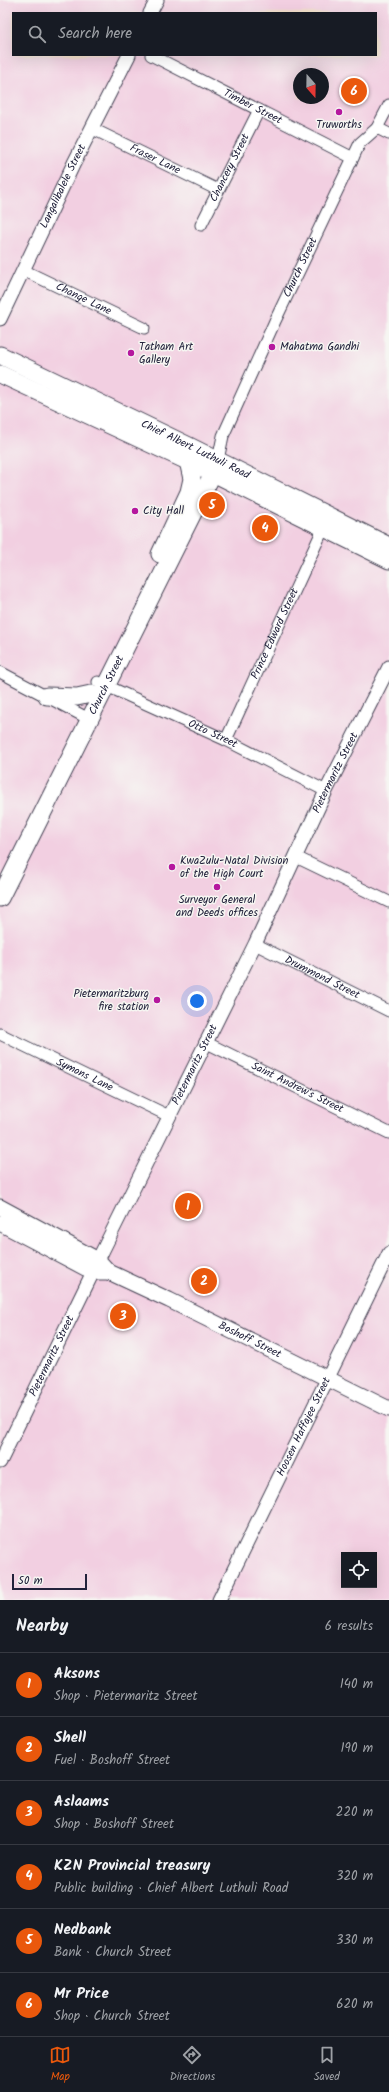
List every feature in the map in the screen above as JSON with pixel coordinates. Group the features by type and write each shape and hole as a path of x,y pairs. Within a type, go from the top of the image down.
{"main road":[{"name":"Chief Albert Luthuli Road","path":"0,355 212,462 389,546"},
{"name":"Chief Albert Luthuli Road","path":"0,374 188,461 212,462 324,527 389,560"},
{"name":"Church Street","path":"0,898 189,492 192,479 188,461"},
{"name":"Church Street","path":"98,687 212,462"},
{"path":"47,696 77,697 98,687"},
{"name":"Church Street","path":"0,874 85,717"},
{"name":"Boshoff Street","path":"0,1207 95,1266"},
{"name":"Boshoff Street","path":"0,1223 169,1300 389,1410"}],"street":[{"path":"151,12 157,0"},
{"name":"Langalibalele Street","path":"0,319 129,56"},
{"name":"Timber Street","path":"153,56 353,158"},
{"name":"Church Street","path":"212,462 275,321 360,143 377,128 389,105"},
{"name":"Chancery Street","path":"201,225 259,110"},
{"path":"377,128 389,134"},
{"name":"Fraser Lane","path":"93,129 218,190"},
{"name":"Change Lane","path":"23,270 144,328"},
{"name":"Prince Edward Street","path":"226,740 324,527"},
{"name":"Pietermaritz Street","path":"0,1462 205,1042 255,944 326,791 389,668"},
{"path":"0,672 85,717"},
{"name":"Otto Street","path":"98,687 226,740 326,791"},
{"path":"296,856 389,902"},
{"name":"Drummond Street","path":"255,944 389,1011"},
{"name":"Symons Lane","path":"0,1034 169,1116"},
{"name":"Saint Andrew's Street","path":"205,1042 389,1133"},
{"name":"Hoosen Haffajee Street","path":"219,1600 389,1253"}],"shaded area":[{"path":"0,0 389,0 389,1600 0,1600"}],"place":[{"name":"Mr Price","path":"354,91"},
{"name":"Truworths","path":"339,112"},
{"name":"Mahatma Gandhi","path":"272,347"},
{"name":"Tatham Art Gallery","path":"131,353"},
{"name":"Nedbank","path":"212,505"},
{"name":"City Hall","path":"135,511"},
{"name":"KZN Provincial treasury","path":"265,528"},
{"name":"KwaZulu-Natal Division of the High Court","path":"172,867"},
{"name":"Surveyor General and Deeds offices","path":"217,887"},
{"name":"Pietermaritzburg fire station","path":"157,1000"},
{"name":"Aksons","path":"188,1206"},
{"name":"Shell","path":"204,1281"},
{"name":"Aslaams","path":"123,1316"}]}
